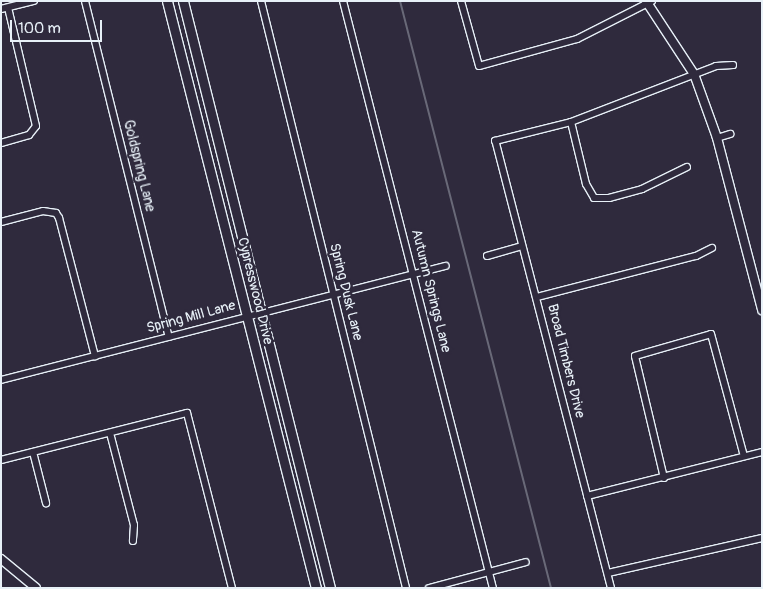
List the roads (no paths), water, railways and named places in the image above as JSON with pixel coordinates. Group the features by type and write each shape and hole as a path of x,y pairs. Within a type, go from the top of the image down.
{"main road":[{"name":"Cypresswood Drive","path":"167,1 316,588"},
{"name":"Cypresswood Drive","path":"183,1 330,588"},
{"path":"202,136 216,134"},
{"path":"284,465 299,461"}],"street":[{"path":"1,143 29,135 34,130 35,120 4,9 34,1"},
{"name":"Goldspring Lane","path":"85,1 169,337"},
{"name":"Spring Dusk Lane","path":"262,1 406,588"},
{"name":"Autumn Springs Lane","path":"343,1 494,588"},
{"path":"461,1 479,66 577,39 649,2 694,74 717,138 762,310"},
{"path":"687,167 642,189 609,198 594,198 586,184 571,122 716,66 733,65"},
{"name":"Broad Timbers Drive","path":"571,122 495,141 612,588"},
{"path":"717,138 730,134"},
{"path":"1,222 48,212 56,213 62,226 95,356"},
{"path":"487,256 522,246"},
{"path":"537,297 696,256 712,248"},
{"name":"Spring Mill Lane","path":"1,380 247,315 446,266"},
{"path":"664,478 635,356 711,334 744,456"},
{"path":"1,460 187,413 232,588"},
{"path":"110,433 134,525 133,541"},
{"path":"33,452 46,503"},
{"path":"587,496 762,452"},
{"path":"608,573 762,538"},
{"path":"2,560 36,588"},
{"path":"429,588 526,562"}],"waterway":[{"path":"400,1 551,588"}]}
